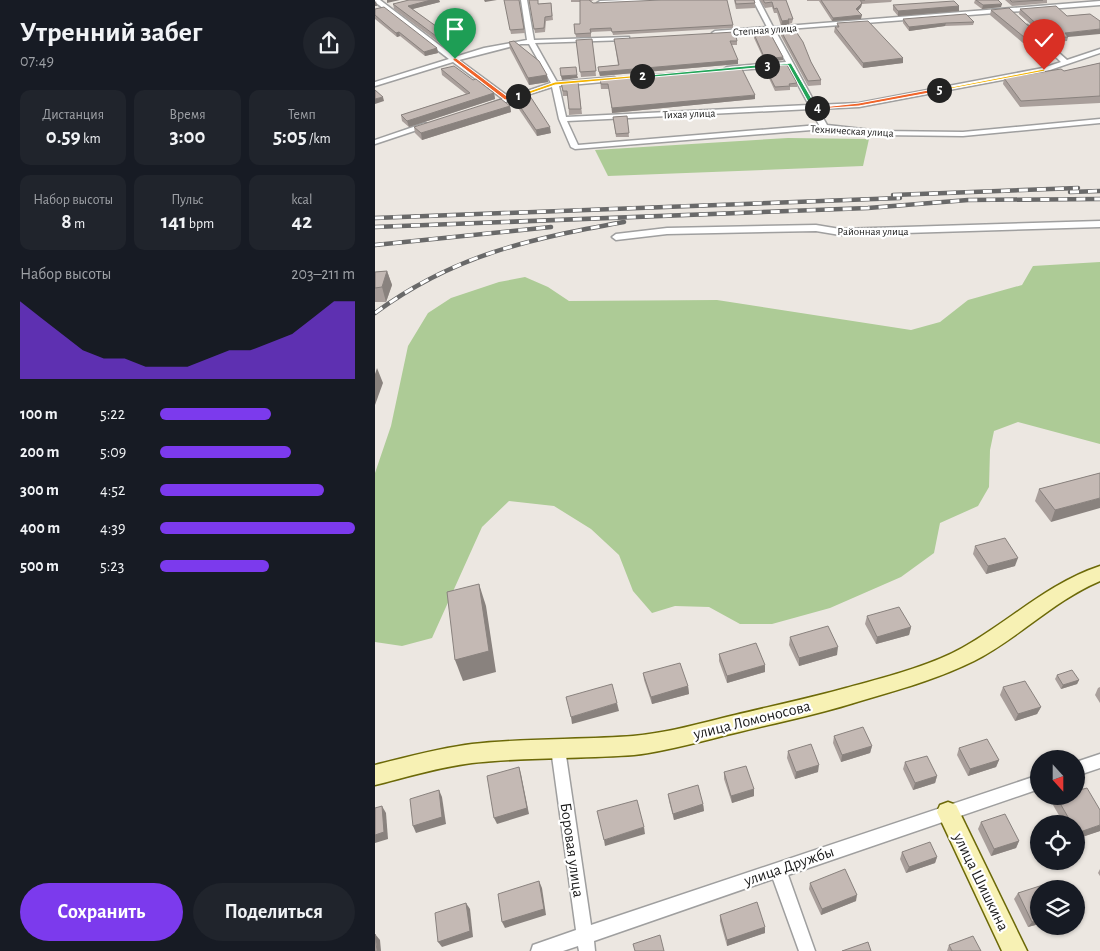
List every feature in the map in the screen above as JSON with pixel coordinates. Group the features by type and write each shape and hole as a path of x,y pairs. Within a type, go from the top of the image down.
{"street":[{"path":"376,0 389,6 507,99"},
{"path":"524,0 531,42 555,84 563,119"},
{"path":"593,3 661,0"},
{"path":"756,0 824,127"},
{"name":"Степная улица","path":"702,34 1100,3"},
{"path":"1004,5 1016,16"},
{"path":"375,10 389,6"},
{"path":"1022,22 1066,63"},
{"path":"375,84 504,45 531,42 634,38"},
{"name":"Тихая улица","path":"563,119 814,108 859,104 1044,70 1100,51"},
{"path":"721,70 790,64"},
{"path":"479,109 555,84 623,78"},
{"name":"Техническая улица","path":"563,119 575,147 824,127 880,133 963,134 1100,121"},
{"path":"375,142 432,124"},
{"name":"Районная улица","path":"615,237 667,232 816,228 840,232 1100,224"},
{"name":"улица Ломоносова","path":"375,776 421,763 470,754 512,750 635,745 693,734 845,697 919,674 967,655 1002,634 1039,606 1074,584 1100,573"},
{"name":"Боровая улица","path":"558,749 585,944"},
{"path":"1085,768 1098,766"},
{"name":"улица Дружбы","path":"539,951 585,944 778,870 1030,785"},
{"name":"улица Шишкина","path":"948,812 1015,951"},
{"path":"778,870 807,951"}],"green space":[{"path":"788,138 869,139 863,166 608,176 595,150"},
{"path":"1100,262 1100,444 1018,422 994,431 990,450 989,487 978,506 940,523 934,553 901,577 830,608 772,624 740,624 709,607 675,606 652,613 633,591 619,555 591,529 554,506 509,501 482,527 432,638 402,646 375,642 375,473 391,426 408,346 428,313 451,298 499,282 525,277 548,287 569,301 717,300 911,330 940,322 968,300 1022,285 1033,266"}],"building":[{"path":"409,0 431,0 408,6 440,29 444,27 463,41 448,45 393,4"},
{"path":"504,0 519,0 524,29 510,30"},
{"path":"529,0 538,0 538,4 551,3 552,16 545,17 544,28 534,29"},
{"path":"580,0 589,0 593,3 727,0 733,25 612,32 611,28 590,29 591,33 575,34 574,24 580,24"},
{"path":"735,0 754,0 755,3 736,4"},
{"path":"763,0 786,0 793,19 782,21 777,8 774,9 772,2 765,3"},
{"path":"821,0 860,0 862,3 856,9 862,15 833,18"},
{"path":"976,0 998,0 1002,4 983,5"},
{"path":"1010,0 1043,0 1012,2"},
{"path":"954,1 959,6 898,11 893,5"},
{"path":"1056,6 1067,16 1090,14 1100,21 1100,29 1065,33 1068,37 1052,38 1020,9"},
{"path":"384,7 437,48 424,52 399,32 396,33 375,15 375,9"},
{"path":"1009,8 1038,35 1024,37 991,10"},
{"path":"966,14 974,22 909,27 903,19"},
{"path":"868,21 903,58 863,63 835,27 839,27 837,23"},
{"path":"793,27 803,42 821,80 808,81 781,31 785,31 784,28"},
{"path":"735,32 737,41 730,41 738,60 599,72 598,67 619,65 614,39"},
{"path":"770,33 783,57 765,59 754,34"},
{"path":"592,39 596,71 580,72 576,40"},
{"path":"514,41 539,61 547,75 528,78 509,42"},
{"path":"1100,63 1100,96 1021,101 1004,78 1061,69 1064,71"},
{"path":"787,65 797,83 789,84 790,86 775,87 765,67"},
{"path":"454,66 473,80 476,79 494,93 407,121 401,115 470,93 441,69"},
{"path":"576,67 577,75 561,76 560,68"},
{"path":"741,67 755,95 612,108 608,84 601,84 600,79"},
{"path":"578,81 581,109 569,109 567,91 563,91 561,82"},
{"path":"375,90 383,97 375,99"},
{"path":"525,92 530,96 550,127 536,130 513,96"},
{"path":"501,99 510,106 421,133 414,127"},
{"path":"627,116 629,133 616,134 613,117"},
{"path":"387,271 382,287 375,288 375,272"},
{"path":"1100,473 1100,498 1055,510 1039,489"},
{"path":"1005,538 1018,558 988,566 975,546"},
{"path":"479,584 489,651 455,660 447,592"},
{"path":"899,607 911,627 877,637 867,616"},
{"path":"828,626 838,647 799,658 790,637"},
{"path":"756,643 765,665 727,676 719,654"},
{"path":"680,663 688,686 651,697 643,673"},
{"path":"1072,670 1079,680 1063,685 1057,675"},
{"path":"1025,681 1041,707 1018,714 1003,687"},
{"path":"612,684 617,703 571,717 566,697"},
{"path":"863,727 872,746 842,755 834,736"},
{"path":"987,739 999,760 970,769 959,748"},
{"path":"811,744 819,765 796,772 788,751"},
{"path":"927,756 937,776 915,783 905,762"},
{"path":"746,766 754,789 731,796 724,772"},
{"path":"519,767 527,808 494,818 487,776"},
{"path":"698,785 703,804 673,814 668,794"},
{"path":"1087,788 1100,810 1100,825 1085,830 1085,815 1067,815 1061,805 1085,805 1085,789"},
{"path":"439,790 442,817 413,826 410,799"},
{"path":"637,800 644,827 604,840 597,811"},
{"path":"382,806 384,832 375,835 375,808"},
{"path":"1005,814 1019,841 994,849 981,822"},
{"path":"930,842 937,857 909,867 902,852"},
{"path":"845,869 857,895 822,909 810,883"},
{"path":"539,881 544,909 502,922 498,894"},
{"path":"1030,889 1030,918 1018,893"},
{"path":"757,902 765,927 727,940 720,915"},
{"path":"466,903 470,931 438,942 435,913"},
{"path":"375,934 377,951 375,951"},
{"path":"660,935 664,951 635,951 633,944"},
{"path":"973,936 981,951 952,951 949,945"},
{"path":"868,942 871,951 842,951"}],"railway":[{"path":"893,195 1078,188"},
{"path":"1070,192 1100,191"},
{"path":"375,218 900,198"},
{"path":"375,227 868,208 968,200 1100,199"},
{"path":"375,313 404,293 463,263 524,243 624,222"},
{"path":"375,245 551,227"}],"route":[{"path":"455,59 507,99 555,84 790,64 814,108 859,104 1044,70"}]}
